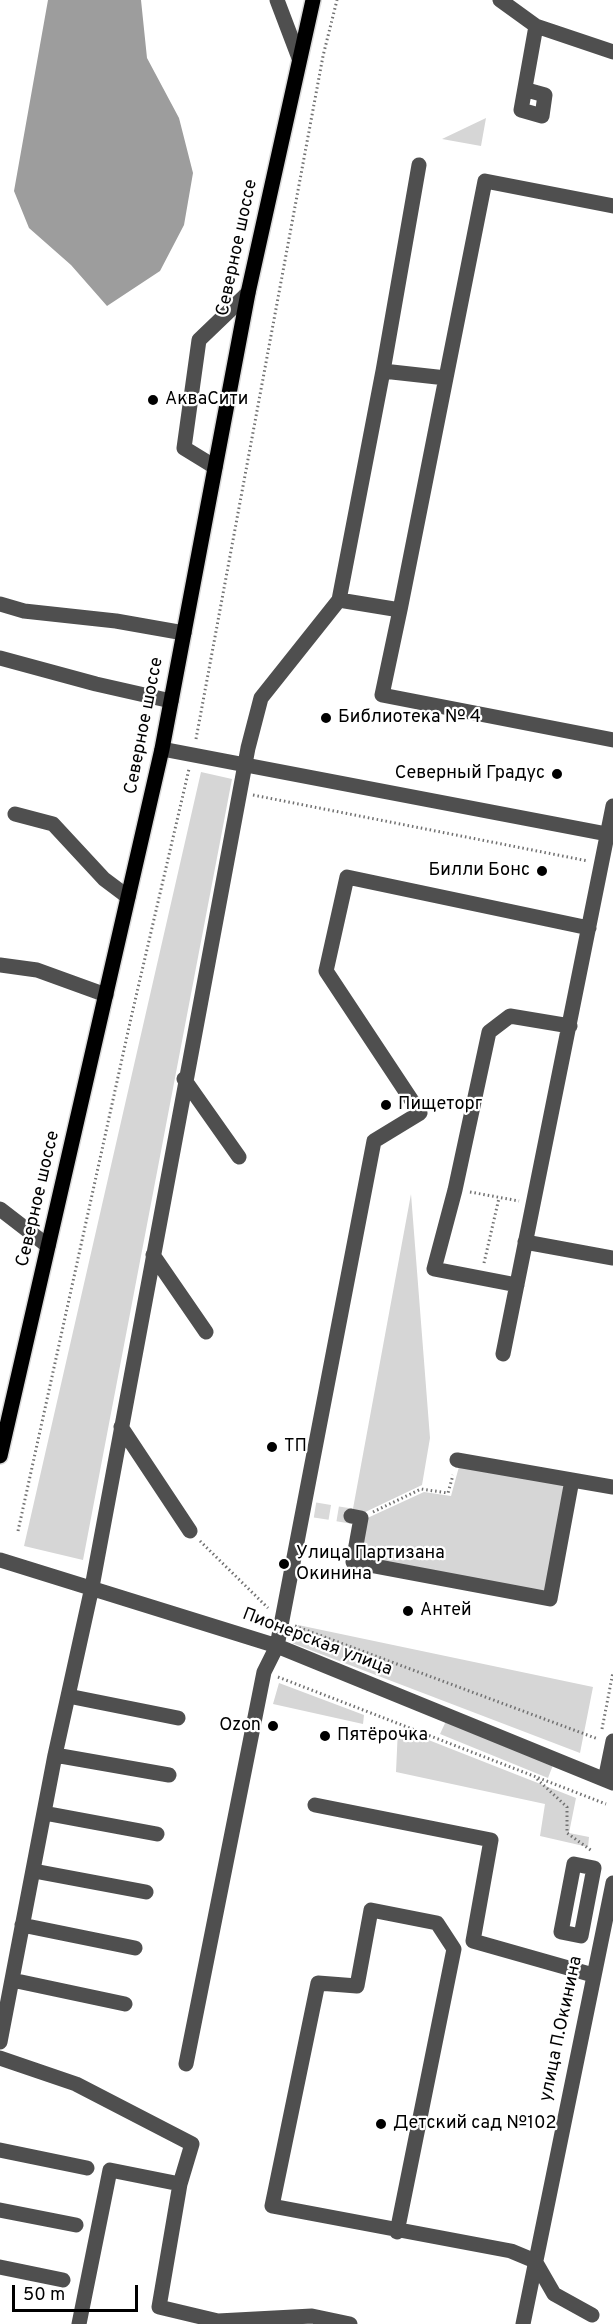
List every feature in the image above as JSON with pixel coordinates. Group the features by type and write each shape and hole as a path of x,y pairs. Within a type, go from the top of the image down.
{"main road":[{"name":"Северное шоссе","path":"0,1456 162,749 248,293 313,0"}],"street":[{"path":"277,0 299,58"},
{"path":"500,0 536,26 613,52"},
{"path":"526,90 536,26"},
{"path":"0,2042 55,1755 92,1587 184,1079 245,765 261,698 339,600 383,371 418,165"},
{"path":"613,206 485,181 382,695 613,740"},
{"path":"215,466 184,448 199,340 248,293"},
{"path":"383,371 446,378"},
{"path":"339,600 400,610"},
{"path":"0,604 24,610 116,621 184,633"},
{"path":"0,658 96,684 171,701"},
{"path":"162,749 607,834"},
{"path":"503,1354 613,806"},
{"path":"15,814 53,824 104,879 128,897"},
{"path":"186,2064 264,1672 278,1646 309,1509 374,1141 420,1113 326,971 347,877 590,928"},
{"path":"0,965 37,970 106,994"},
{"path":"517,1285 434,1269 455,1190 489,1032 510,1017 570,1026"},
{"path":"184,1079 239,1157"},
{"path":"0,1209 48,1246"},
{"path":"525,1242 613,1258"},
{"path":"153,1255 206,1332"},
{"path":"121,1427 190,1531"},
{"path":"457,1460 613,1487"},
{"path":"356,1517 353,1562 550,1599 572,1480"},
{"name":"Пионерская улица","path":"0,1560 278,1646 609,1782"},
{"path":"68,1696 178,1718"},
{"path":"607,1740 609,1782"},
{"path":"55,1755 169,1775"},
{"path":"315,1805 491,1840 473,1941 593,1975"},
{"path":"44,1813 158,1834"},
{"path":"34,1871 146,1892"},
{"name":"улица П.Окинина","path":"522,2324 613,1883"},
{"path":"397,2232 454,1949 437,1923 371,1910 357,1986 318,1983 272,2206 397,2232 511,2251 534,2261 554,2294 592,2315"},
{"path":"22,1925 135,1948"},
{"path":"12,1980 125,2004"},
{"path":"0,2058 75,2084 192,2144 180,2184 159,2307 218,2321 312,2316 350,2324"},
{"path":"0,2150 87,2168"},
{"path":"79,2324 110,2170 180,2184"},
{"path":"0,2210 76,2225"},
{"path":"0,2267 63,2280"}],"path":[{"path":"240,793 602,864"},
{"path":"455,1190 533,1204"},
{"path":"481,1278 499,1198"},
{"path":"356,1517 421,1489 448,1493 457,1460"},
{"path":"190,1531 282,1621 607,1740"},
{"path":"264,1672 606,1804"},
{"path":"598,1749 607,1740 613,1672"},
{"path":"534,1776 567,1807 567,1833 596,1854"}],"shaded area":[{"path":"48,0 141,0 147,58 179,118 193,173 184,225 160,271 107,306 71,265 29,228 14,191"},
{"path":"486,118 481,146 442,139"},
{"path":"201,772 232,779 83,1560 24,1546"},
{"path":"411,1194 430,1438 422,1485 359,1515 352,1514"},
{"path":"460,1463 569,1482 548,1596 356,1560 363,1520 424,1492 451,1496"},
{"path":"298,1625 593,1687 580,1753 292,1643"},
{"path":"279,1683 364,1715 363,1724 273,1704"},
{"path":"446,1721 553,1765 548,1778 440,1734"},
{"path":"398,1728 576,1798 569,1833 589,1837 588,1847 540,1836 545,1804 396,1772"}],"tunnel":[{"path":"315,1510 351,1516"}],"place":[{"name":"АкваСити","path":"153,400"},
{"name":"Библиотека № 4","path":"326,718"},
{"name":"Северный Градус","path":"557,774"},
{"name":"Билли Бонс","path":"542,871"},
{"name":"Пищеторг","path":"386,1105"},
{"name":"ТП","path":"272,1447"},
{"name":"Улица Партизана Окинина","path":"284,1564"},
{"name":"Антей","path":"408,1611"},
{"name":"Ozon","path":"273,1726"},
{"name":"Пятёрочка","path":"325,1736"},
{"name":"Детский сад №102","path":"381,2124"}]}
